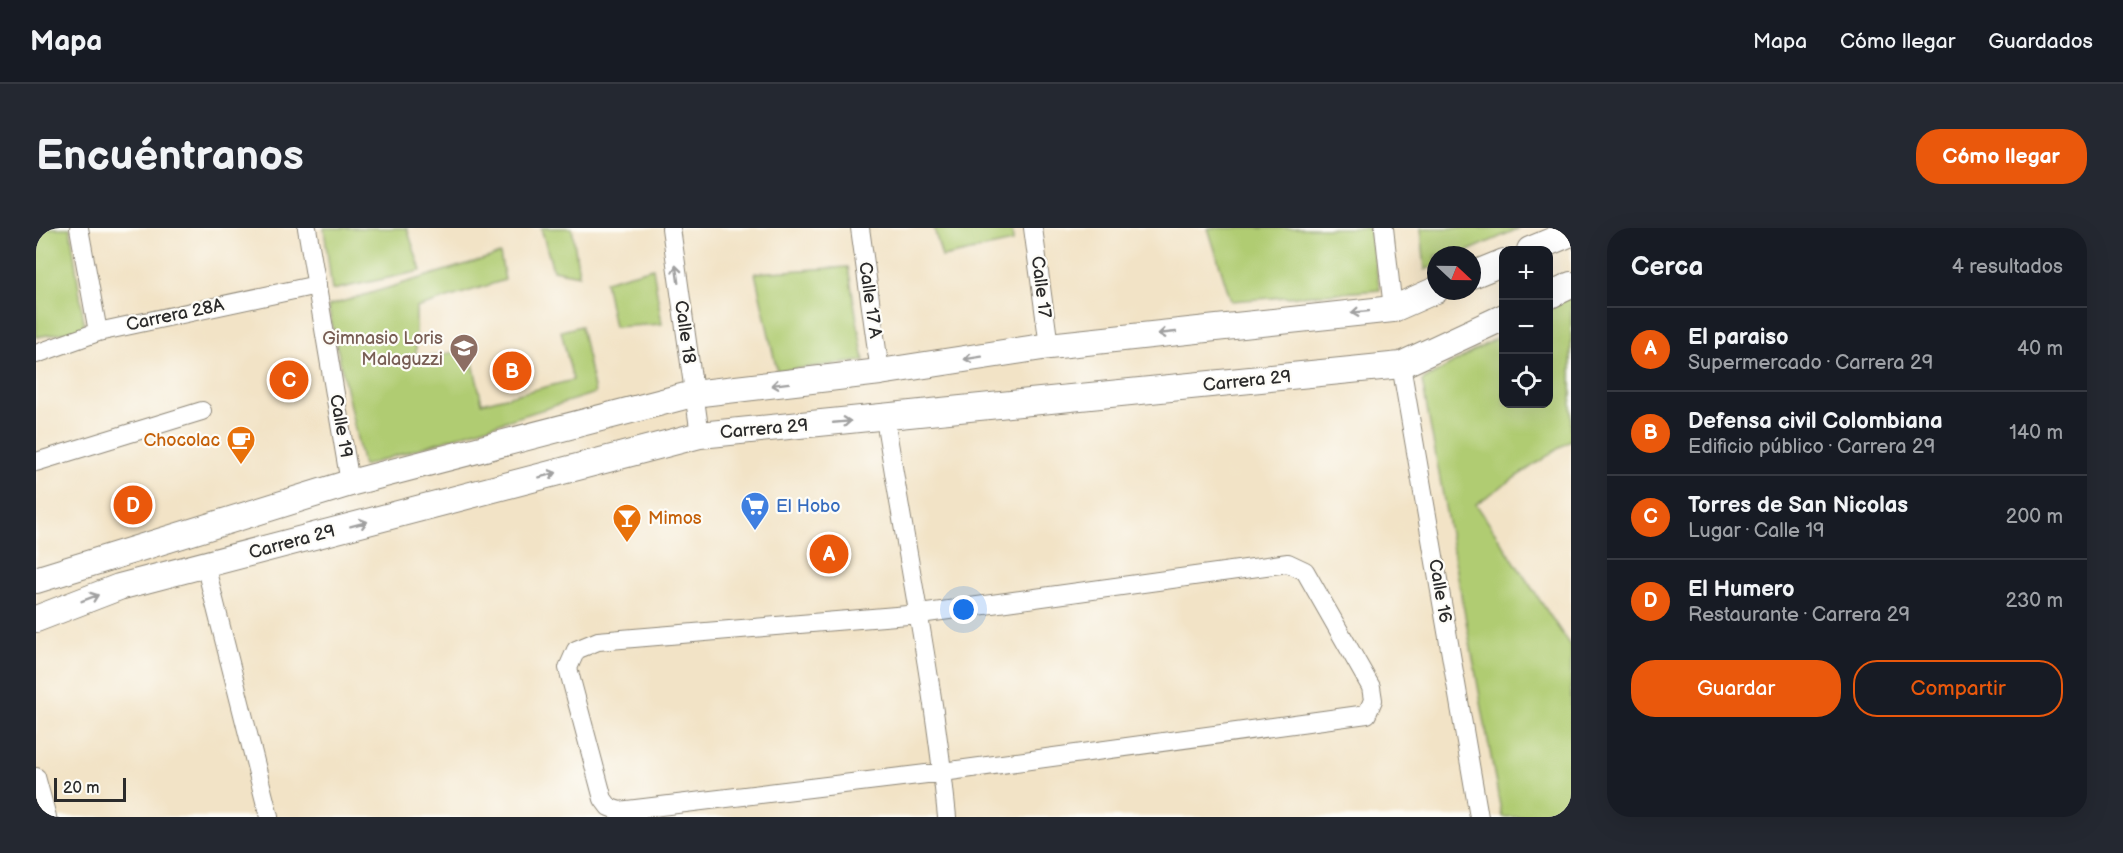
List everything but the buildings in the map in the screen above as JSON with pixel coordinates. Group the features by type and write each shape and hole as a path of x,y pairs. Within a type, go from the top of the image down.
{"main road":[{"path":"1540,246 1571,233"},
{"path":"1481,271 1499,264"},
{"path":"1553,294 1571,285"},
{"path":"36,580 350,483 693,394 880,372 1049,346 1393,309 1427,294"},
{"name":"Carrera 29","path":"36,619 119,587 700,435 1401,365 1499,319"}],"street":[{"path":"79,228 98,332"},
{"name":"Calle 19","path":"307,228 350,483"},
{"name":"Calle 18","path":"671,228 700,435"},
{"name":"Calle 17 A","path":"860,228 880,372"},
{"name":"Calle 17","path":"1033,228 1049,346"},
{"path":"1384,228 1393,309"},
{"name":"Carrera 28A","path":"36,354 98,332 317,285"},
{"name":"Calle 16","path":"1401,365 1479,817"},
{"path":"36,462 202,411"},
{"path":"885,418 900,517 920,614 943,772 947,817"},
{"path":"1288,563 1305,571 1371,687 1373,700 1367,714 943,772 619,811 609,807 603,799 568,668 576,650 598,641 920,614 1288,563"},
{"path":"205,564 269,817"},
{"path":"36,777 47,817"}],"green space":[{"path":"36,228 70,228 85,329 36,337"},
{"path":"324,228 407,228 421,271 332,290"},
{"path":"541,228 572,228 579,275 553,270"},
{"path":"934,228 1012,228 1013,242 942,257"},
{"path":"1208,228 1369,228 1380,290 1231,301"},
{"path":"1421,228 1520,228 1479,246 1427,246 1427,269 1425,270"},
{"path":"500,254 505,280 416,308 416,358 470,350 482,403 573,380 561,331 581,326 595,393 363,466 328,306"},
{"path":"848,267 864,361 777,371 755,273"},
{"path":"653,268 662,324 614,327 605,281"},
{"path":"1571,295 1571,440 1476,504 1571,647 1571,817 1502,817 1422,381 1499,336 1499,408 1553,408 1553,306"}],"place":[{"name":"Defensa civil Colombiana","path":"512,371"},
{"name":"Gimnasio Loris Malaguzzi","path":"464,374"},
{"name":"Torres de San Nicolas","path":"289,380"},
{"name":"Chocolac","path":"241,466"},
{"name":"El Humero","path":"133,505"},
{"name":"El Hobo","path":"755,532"},
{"name":"Mimos","path":"627,544"},
{"name":"El paraiso","path":"829,554"}]}
